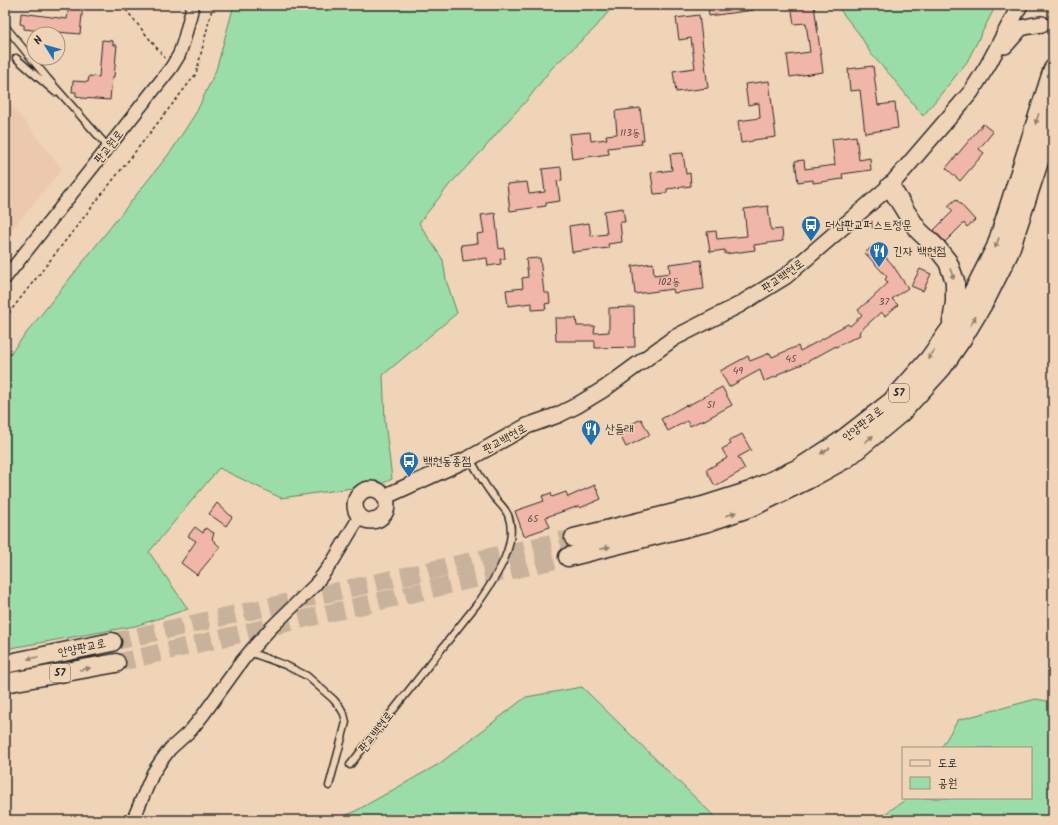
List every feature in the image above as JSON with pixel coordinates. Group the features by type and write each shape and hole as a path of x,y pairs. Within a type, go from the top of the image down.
{"main road":[{"name":"안양판교로","path":"574,538 703,506 750,491 799,468 838,443 892,401 929,359 951,328 973,292 996,247 1053,69"},
{"name":"안양판교로","path":"568,557 708,522 754,506 847,458 902,412 942,368 964,336 986,299 1009,253 1053,118"},
{"path":"890,186 918,230 937,248 948,262 955,281 955,302 951,328"},
{"name":"안양판교로","path":"5,664 112,642"},
{"name":"안양판교로","path":"5,683 116,663"}],"street":[{"name":"판교원로","path":"5,278 171,68 179,55 193,5"},
{"name":"판교백현로","path":"384,497 470,458 527,426 558,415 576,406 604,389 674,338 739,305 786,276 890,186 971,92 988,65 1020,5"},
{"path":"988,65 1021,28 1042,24 1028,15 1023,5"},
{"path":"371,489 381,493 386,501 386,510 380,518 376,520 367,520 360,516 355,507 355,502 358,496 366,490 371,489"},
{"path":"133,820 153,773 161,760 170,749 191,730 249,652 315,585 360,516"}],"lane":[{"path":"5,26 48,79 108,147"},
{"path":"16,58 75,110"},
{"name":"판교백현로","path":"350,765 481,599 496,576 504,559 509,546 510,524 508,514 504,507 491,494 470,458"},
{"name":"판교백현로","path":"249,652 285,665 307,676 340,706 346,722 329,786"}],"path":[{"path":"122,5 167,62"},
{"path":"5,318 196,74 213,5"}],"shaded area":[{"path":"5,97 62,169 5,238"}],"green space":[{"path":"234,5 614,5 595,28 551,69 528,99 482,151 450,184 419,223 443,260 446,280 457,313 383,375 385,422 392,479 379,485 281,498 219,468 149,552 188,609 135,626 5,649 5,360 172,150 197,111 216,70"},
{"path":"836,5 996,5 967,62 923,116 892,77 871,54 860,35"},
{"path":"582,687 718,820 332,820 352,813 439,764 526,697"},
{"path":"1036,699 1053,702 1053,820 876,820 907,799 1032,799 1032,747 942,747 958,720"}],"building":[{"path":"69,5 83,5 80,34 66,33 66,26 26,26 26,29 24,29 24,25 20,24 21,13 67,19"},
{"path":"708,5 754,5 754,10 709,16"},
{"path":"791,5 814,5 823,72 790,77 787,55 810,52 806,23 794,24"},
{"path":"699,15 708,88 676,92 673,71 695,68 691,38 679,40 676,18"},
{"path":"102,40 113,41 113,45 117,45 110,100 81,98 76,96 76,92 72,92 73,81 88,82 89,76 99,77"},
{"path":"873,66 878,105 895,103 898,128 865,133 860,90 850,91 848,69"},
{"path":"769,81 776,137 741,143 738,121 760,118 759,103 748,105 745,84"},
{"path":"640,108 644,140 641,140 642,144 608,148 609,154 572,159 569,134 590,132 591,141 607,139 606,135 617,134 615,111"},
{"path":"983,124 993,132 979,149 984,153 960,181 946,168"},
{"path":"856,136 859,160 870,158 871,170 842,174 843,179 813,183 813,180 798,182 795,161 804,160 805,169 835,165 832,139"},
{"path":"683,153 686,174 690,173 691,186 667,189 667,193 654,194 651,173 672,170 670,154"},
{"path":"561,167 562,180 557,181 560,201 546,203 546,206 510,211 507,184 527,182 529,194 545,192 542,169"},
{"path":"956,199 975,220 967,227 964,223 945,242 934,230 953,211 948,206"},
{"path":"768,206 771,230 782,229 783,241 754,245 755,250 725,254 725,250 710,252 707,232 716,231 717,239 747,236 744,209"},
{"path":"623,208 625,222 620,222 622,242 608,244 609,248 572,252 569,226 589,223 591,236 607,234 604,211"},
{"path":"495,213 499,249 504,248 505,259 500,259 501,264 488,266 487,258 463,261 461,245 478,243 477,234 484,233 481,215"},
{"path":"874,245 892,264 908,288 892,299 898,305 885,316 881,312 859,332 860,335 805,363 764,381 760,370 729,387 720,371 748,356 750,361 770,353 772,357 798,346 800,351 848,324 850,326 862,315 858,310 888,283 885,279 887,277 865,253"},
{"path":"540,258 544,293 549,293 550,303 545,304 546,309 532,310 532,303 508,306 506,290 523,288 522,278 528,277 526,259"},
{"path":"701,260 704,289 674,293 673,289 635,294 632,266 653,263 654,275 670,273 669,264"},
{"path":"920,269 931,274 923,291 911,286"},
{"path":"634,307 635,347 595,348 595,341 556,341 555,318 576,318 577,326 595,326 594,333 609,332 609,308"},
{"path":"722,387 732,405 701,422 700,421 690,426 687,421 668,431 661,419"},
{"path":"641,419 650,435 626,447 618,431"},
{"path":"742,434 751,450 738,457 745,469 715,486 706,470 727,458 722,449 731,444 729,441"},
{"path":"595,485 601,499 580,508 579,506 546,517 550,527 524,536 515,511 544,501 542,496 551,493 552,497 566,492 568,497"},
{"path":"217,503 232,517 226,526 209,514"},
{"path":"195,527 203,533 205,528 214,533 212,539 220,547 197,575 181,563 196,541 188,536"}],"tunnel":[{"path":"1042,24 1053,26"},
{"path":"112,642 574,538"},
{"path":"116,663 568,557"}],"place":[{"name":"더샵판교퍼스트정문","path":"811,242"},
{"name":"긴자 백현점","path":"879,268"},
{"name":"산들래","path":"591,446"},
{"name":"백현동종점","path":"409,478"}]}
